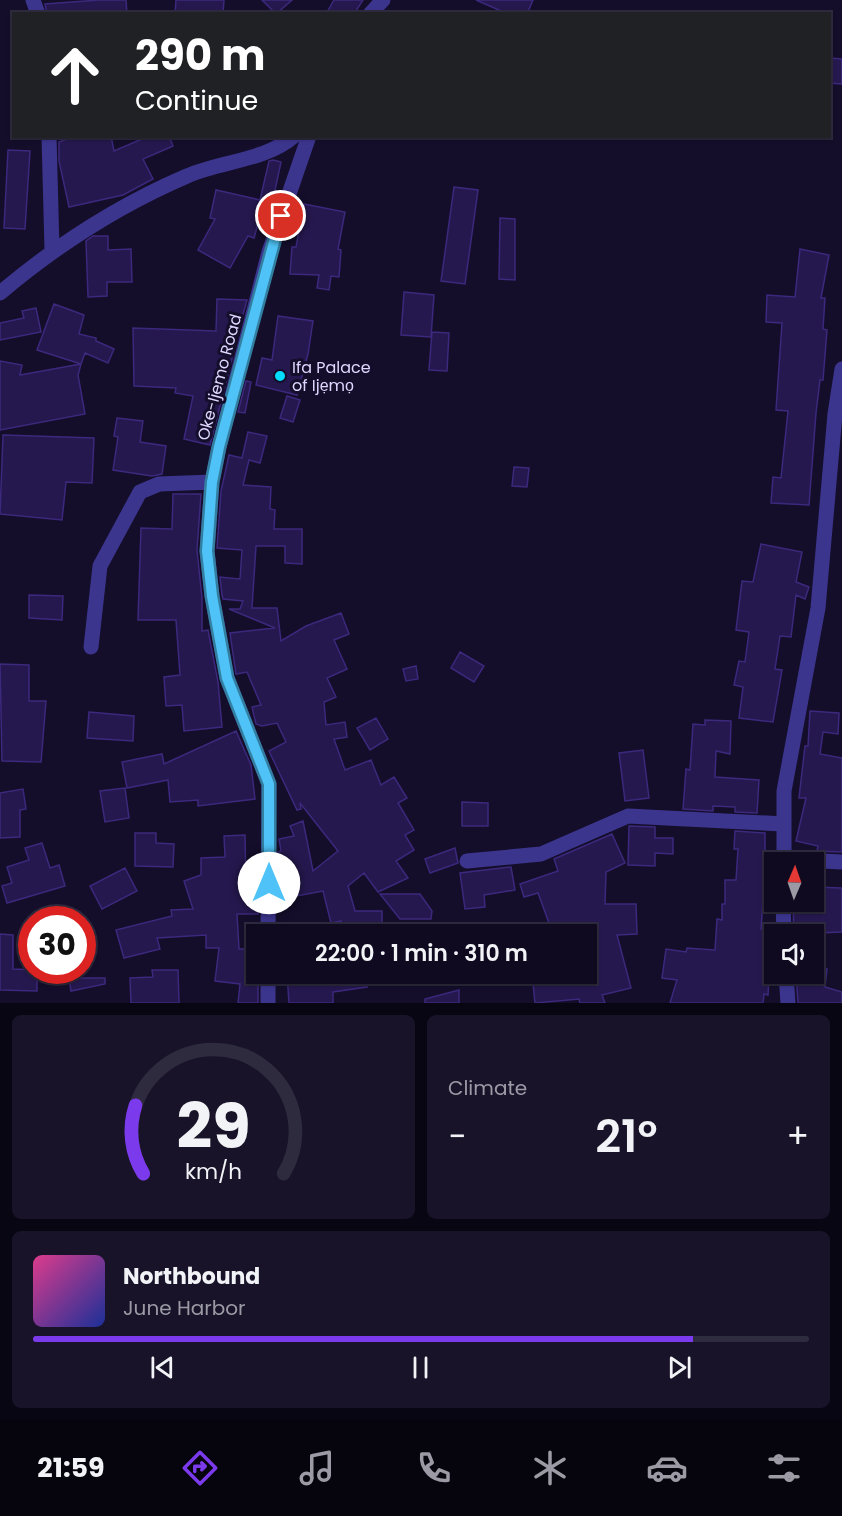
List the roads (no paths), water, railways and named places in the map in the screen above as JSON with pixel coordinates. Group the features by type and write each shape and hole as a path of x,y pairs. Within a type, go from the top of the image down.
{"street":[{"path":"372,12 383,0"},
{"path":"49,138 52,250"},
{"path":"0,293 52,250 81,230 188,175 270,151 291,138"},
{"name":"Oke-Ijemo Road","path":"268,924 269,784 227,678 212,596 207,551 212,482 219,447 269,252 308,138"},
{"path":"784,852 789,758 818,608 835,414 842,369"},
{"path":"91,647 100,566 140,492 159,483 212,482"},
{"path":"467,861 541,854 628,816 784,824"},
{"path":"824,862 842,862"},
{"path":"268,984 268,1003"},
{"path":"787,984 788,1003"}],"place":[{"name":"Ifa Palace of Ijẹmọ","path":"280,376"}]}
